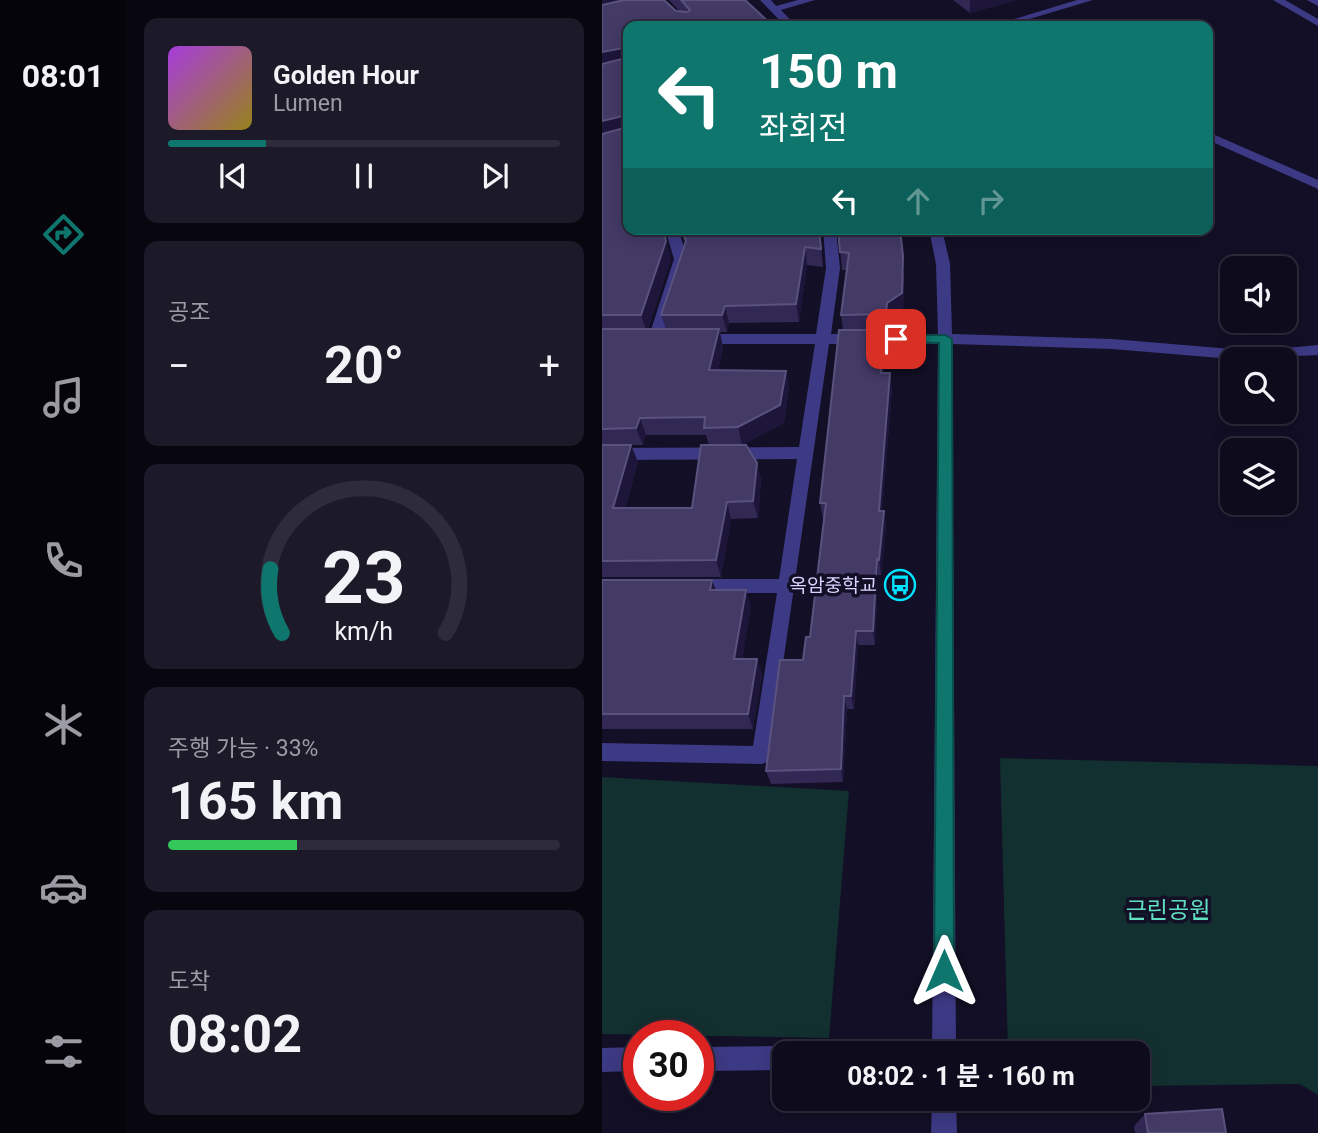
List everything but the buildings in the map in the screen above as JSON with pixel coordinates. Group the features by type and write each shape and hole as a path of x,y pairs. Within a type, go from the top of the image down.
{"street":[{"path":"765,0 786,21"},
{"path":"775,9 810,0"},
{"path":"1027,21 1088,0"},
{"path":"1278,0 1318,23"},
{"path":"1312,0 1318,3"},
{"path":"1213,138 1318,185"},
{"path":"673,235 681,259 661,339 945,339 1112,344 1255,356 1318,350"},
{"path":"602,752 762,755 833,268 830,235"},
{"path":"936,235 943,264 945,339 944,1041"},
{"path":"602,454 806,453"},
{"path":"681,586 787,586"},
{"path":"714,1059 772,1058"},
{"path":"602,1060 623,1059"},
{"path":"944,1111 944,1133"}],"green space":[{"name":"근린공원","path":"1000,758 1318,766 1318,1095 1300,1084 1150,1086 1150,1041 1008,1041"},
{"path":"602,777 849,791 829,1038 714,1036 714,1020 623,1020 623,1034 602,1034"}],"place":[{"name":"옥암중학교","path":"900,585"}],"route":[{"path":"896,339 945,339 944,971"}]}
